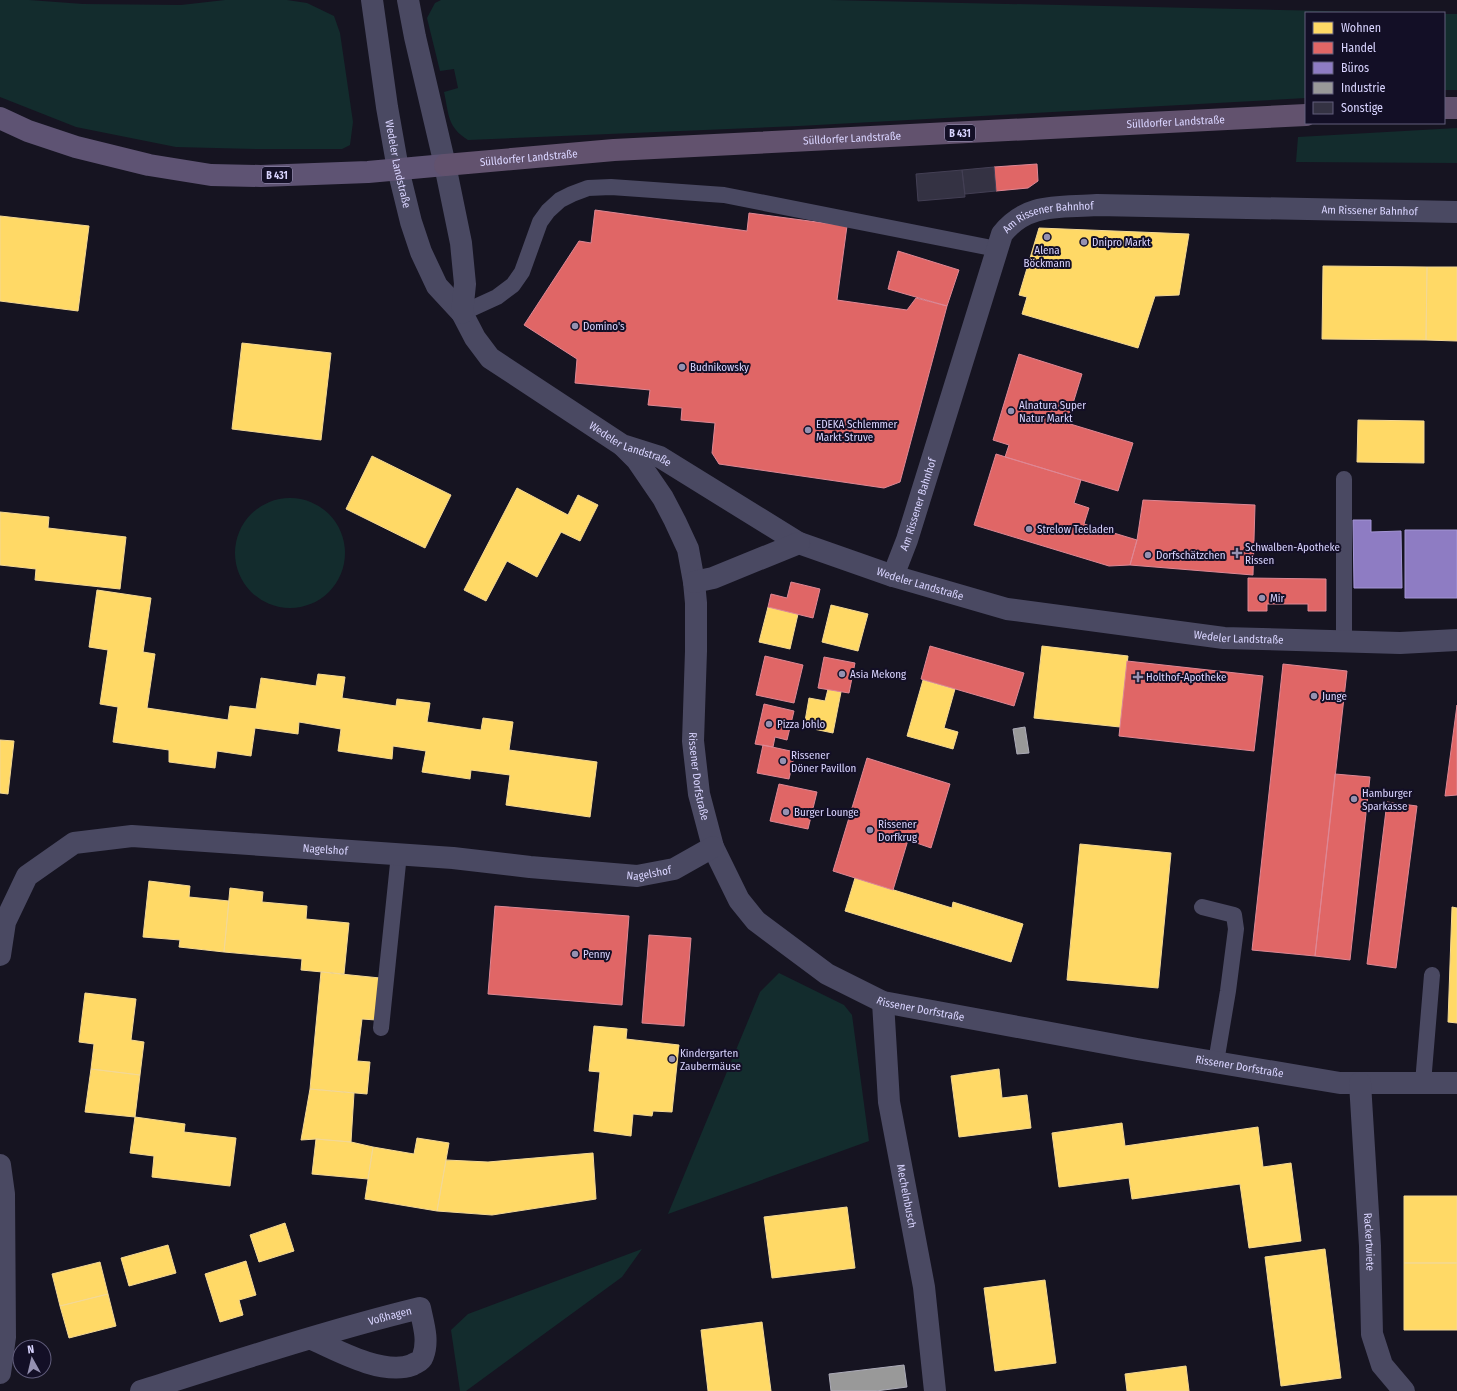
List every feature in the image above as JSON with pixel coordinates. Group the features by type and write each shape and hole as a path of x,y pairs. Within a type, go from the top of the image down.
{"highway":[{"path":"1445,108 1457,108"},
{"name":"Sülldorfer Landstraße","path":"444,165 614,150 1305,115"}],"main road":[{"name":"B 431","path":"0,118 28,131 76,148 156,166 211,175 261,176 368,172 398,169"},
{"name":"Sülldorfer Landstraße","path":"398,169 444,165"}],"street":[{"name":"Wedeler Landstraße","path":"372,0 398,169 411,222 421,252 437,286 462,313 475,338 490,358 622,445 660,457 799,543 893,576 1008,609 1224,638 1400,643 1457,640"},
{"path":"408,0 461,243 465,284 462,313"},
{"name":"Am Rissener Bahnhof","path":"893,576 907,540 1002,234 1011,223 1024,214 1043,209 1097,205 1457,212"},
{"name":"Rissener Dorfstraße","path":"622,445 637,460 663,498 676,521 688,550 694,582 696,651 693,741 699,794 713,847 739,900 756,921 826,974 883,1002 1340,1083 1457,1083"},
{"path":"694,582 713,578 799,543"},
{"name":"Nagelshof","path":"0,955 5,922 27,876 74,843 132,836 453,858 530,867 637,876 674,869 713,847"},
{"name":"Mechelnbusch","path":"883,1002 889,1102 924,1287 935,1391"},
{"name":"Rackertwiete","path":"1360,1083 1370,1246 1372,1334 1382,1365 1404,1391"},
{"path":"0,1164 4,1194 5,1337 0,1373"},
{"name":"Voßhagen","path":"141,1391 310,1338 378,1318 420,1308 427,1342 420,1361 408,1366 396,1367 375,1365 310,1338"}],"lane":[{"path":"462,313 497,298 513,285 522,272 540,222 548,211 560,200 588,188 611,187 724,195 997,249"},
{"path":"1344,479 1344,642"},
{"path":"382,1028 399,854"},
{"path":"1202,908 1234,915 1236,929 1216,1062"},
{"path":"1423,1083 1432,976"}],"green space":[{"path":"0,0 29,0 83,4 181,5 225,0 287,0 307,3 334,16 340,33 353,122 350,145 342,149 176,147 76,127 0,97"},
{"path":"441,0 831,0 1371,12 1305,12 1305,98 799,126 468,140 452,125 448,113 444,92 458,88 454,69 440,71 427,18 435,3"},
{"path":"1445,14 1457,14 1457,90 1445,90"},
{"path":"1457,128 1457,163 1296,162 1298,137"},
{"path":"290,498 311,502 329,514 341,532 345,553 341,574 329,592 311,604 290,608 269,604 251,592 239,574 235,553 239,532 251,514 269,502"},
{"path":"779,973 844,1005 852,1015 869,1141 668,1214 760,992"},
{"path":"642,1249 622,1277 466,1391 460,1391 451,1330 468,1314"}],"building: Wohnen":[{"path":"0,216 89,226 78,311 0,301"},
{"path":"1039,228 1189,234 1179,295 1155,296 1138,348 1022,314 1027,297 1019,295"},
{"path":"1323,266 1427,267 1426,340 1322,339"},
{"path":"1427,267 1457,267 1457,341 1426,340"},
{"path":"242,343 331,353 321,440 232,429"},
{"path":"1358,420 1424,421 1424,463 1357,462"},
{"path":"372,456 451,495 425,548 346,509"},
{"path":"517,488 568,515 578,495 598,505 580,541 561,532 537,577 507,561 486,601 464,590"},
{"path":"0,512 49,517 48,528 126,537 120,589 35,580 36,569 0,565"},
{"path":"97,590 151,598 143,652 155,654 147,708 228,720 230,706 256,709 261,678 316,686 318,674 345,677 342,698 396,706 397,699 430,703 427,722 481,730 483,718 513,722 509,750 597,762 590,817 506,805 510,775 471,770 470,779 422,772 426,751 393,746 392,759 338,751 341,729 299,722 298,734 255,728 251,756 217,751 215,768 169,762 169,750 113,742 118,707 100,704 108,650 89,647"},
{"path":"831,605 868,614 858,651 822,642"},
{"path":"768,607 798,614 790,649 759,642"},
{"path":"1042,646 1128,656 1120,727 1034,718"},
{"path":"923,680 955,689 944,728 958,732 953,749 907,736"},
{"path":"828,689 841,692 833,733 804,727 809,698 825,701"},
{"path":"0,740 14,741 8,794 0,793"},
{"path":"1080,844 1171,853 1158,988 1067,980"},
{"path":"855,878 952,908 953,902 1023,924 1011,962 845,911"},
{"path":"149,881 190,886 189,897 229,901 224,952 179,947 180,940 143,937"},
{"path":"230,888 263,892 262,902 307,906 306,919 349,923 344,974 301,970 302,959 224,952"},
{"path":"1452,907 1457,908 1457,1023 1448,1022"},
{"path":"321,972 380,978 376,1020 362,1019 357,1061 370,1062 367,1094 310,1089"},
{"path":"85,993 136,999 131,1040 144,1042 140,1075 91,1069 94,1044 79,1042"},
{"path":"594,1026 627,1029 626,1039 679,1045 672,1112 653,1111 652,1116 633,1114 631,1136 594,1131 600,1072 589,1071"},
{"path":"91,1069 140,1075 135,1117 85,1112"},
{"path":"999,1069 1002,1098 1027,1095 1031,1128 959,1137 951,1076"},
{"path":"310,1089 354,1093 351,1142 316,1139 301,1140"},
{"path":"135,1117 185,1124 184,1132 236,1138 230,1186 152,1177 154,1156 130,1153"},
{"path":"1122,1123 1125,1146 1258,1127 1263,1167 1291,1163 1301,1241 1249,1248 1240,1184 1132,1199 1129,1178 1059,1187 1052,1133"},
{"path":"417,1138 449,1143 437,1211 365,1199 373,1147 414,1154"},
{"path":"316,1139 351,1142 373,1147 368,1179 312,1174"},
{"path":"593,1153 596,1199 492,1215 437,1211 446,1160 488,1162"},
{"path":"1404,1196 1457,1196 1457,1263 1404,1263"},
{"path":"847,1207 855,1268 772,1278 764,1217"},
{"path":"285,1223 294,1251 259,1262 250,1235"},
{"path":"168,1245 176,1273 129,1286 121,1258"},
{"path":"1325,1249 1341,1378 1281,1386 1265,1257"},
{"path":"246,1261 256,1295 239,1300 243,1315 220,1322 205,1274"},
{"path":"100,1262 108,1294 60,1306 52,1274"},
{"path":"1404,1263 1457,1263 1457,1330 1404,1330"},
{"path":"1045,1280 1056,1363 995,1371 984,1288"},
{"path":"108,1294 116,1326 69,1338 60,1306"},
{"path":"762,1322 771,1391 708,1391 701,1330"},
{"path":"1186,1366 1189,1391 1127,1391 1125,1374"}],"building: Handel":[{"path":"1037,164 1038,181 1028,188 996,191 994,167"},
{"path":"595,210 747,231 749,213 847,226 837,300 907,310 916,298 947,306 900,482 884,488 719,464 712,453 715,423 681,420 682,408 648,405 650,390 575,383 577,359 524,325 579,241 591,243"},
{"path":"898,251 959,270 947,306 888,289"},
{"path":"1019,354 1082,374 1067,423 1133,443 1118,491 1005,457 1009,445 993,440"},
{"path":"996,454 1081,480 1074,503 1089,508 1084,524 1137,540 1130,565 1109,566 974,525"},
{"path":"1143,500 1255,505 1253,575 1130,565 1137,540"},
{"path":"1248,578 1326,579 1326,611 1308,611 1308,604 1267,604 1267,611 1248,611"},
{"path":"791,582 820,589 813,618 768,607 771,594 787,598"},
{"path":"930,646 1024,673 1014,706 921,679"},
{"path":"765,656 803,665 794,703 756,695"},
{"path":"824,657 855,663 849,693 818,688"},
{"path":"1127,661 1263,676 1254,751 1119,736"},
{"path":"1283,664 1347,671 1315,956 1252,950"},
{"path":"764,704 794,711 787,740 775,737 773,747 755,744"},
{"path":"1457,705 1457,795 1445,796"},
{"path":"763,745 795,752 789,779 757,773"},
{"path":"867,758 950,784 931,848 908,840 893,890 833,871"},
{"path":"1335,774 1370,777 1350,960 1315,956"},
{"path":"779,784 817,792 808,829 770,821"},
{"path":"1387,802 1417,806 1396,968 1367,964"},
{"path":"495,906 629,916 622,1005 488,994"},
{"path":"649,935 691,938 684,1026 642,1023"}],"building: Büros":[{"path":"1353,520 1371,520 1371,532 1401,531 1402,588 1354,588"},
{"path":"1405,530 1457,530 1457,598 1405,598"}],"building: Industrie":[{"path":"1025,727 1029,753 1017,754 1013,729"},
{"path":"904,1365 907,1387 876,1391 831,1391 829,1374"}],"building: Sonstige":[{"path":"994,167 996,191 965,194 962,170"},
{"path":"962,170 965,197 918,201 916,174"}],"place":[{"name":"Alena Böckmann","path":"1047,237"},
{"name":"Dnipro Markt","path":"1084,242"},
{"name":"Domino's","path":"575,326"},
{"name":"Budnikowsky","path":"682,367"},
{"name":"Alnatura Super Natur Markt","path":"1011,411"},
{"name":"EDEKA Schlemmer Markt Struve","path":"808,430"},
{"name":"Strelow Teeladen","path":"1029,529"},
{"name":"Schwalben-Apotheke Rissen","path":"1237,553"},
{"name":"Dorfschätzchen","path":"1148,555"},
{"name":"Mir","path":"1262,598"},
{"name":"Asia Mekong","path":"842,674"},
{"name":"Holthof-Apotheke","path":"1138,677"},
{"name":"Junge","path":"1314,696"},
{"name":"Pizza Johlo","path":"769,724"},
{"name":"Rissener Döner Pavillon","path":"783,761"},
{"name":"Hamburger Sparkasse","path":"1354,799"},
{"name":"Burger Lounge","path":"786,812"},
{"name":"Rissener Dorfkrug","path":"870,830"},
{"name":"Penny","path":"575,954"},
{"name":"Kindergarten Zaubermäuse","path":"672,1059"}]}
